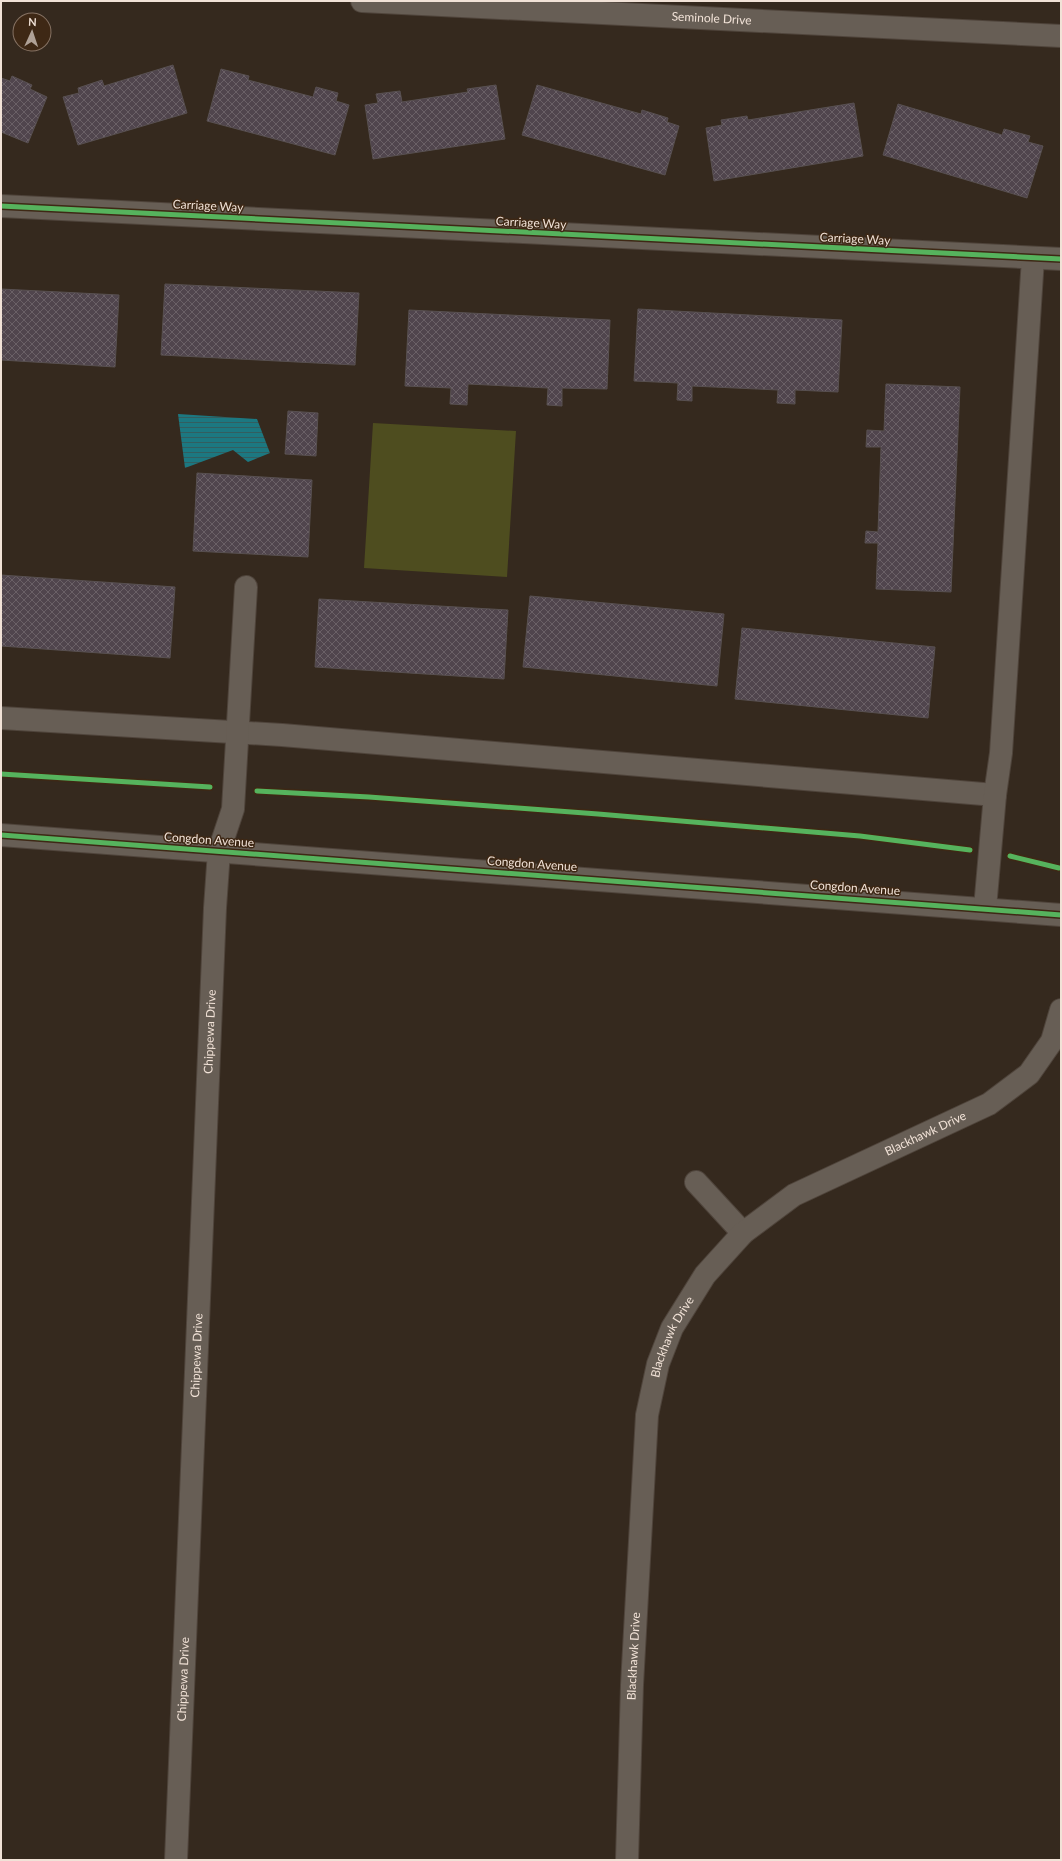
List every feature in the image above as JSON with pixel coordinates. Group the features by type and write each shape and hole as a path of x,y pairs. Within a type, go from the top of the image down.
{"street":[{"name":"Seminole Drive","path":"362,1 1061,36"},
{"name":"Carriage Way","path":"1,206 1061,259"},
{"path":"985,908 995,795 1001,754 1033,258"},
{"name":"Chippewa Drive","path":"176,1860 215,908 219,851 234,809 246,587"},
{"path":"1,718 239,732 995,795"},
{"name":"Congdon Avenue","path":"1,835 985,908 1061,915"},
{"name":"Blackhawk Drive","path":"627,1860 632,1685 647,1415 658,1364 672,1328 705,1275 743,1233 794,1196 989,1104 1029,1074 1052,1041 1061,1010"},
{"path":"696,1182 743,1233"}],"shaded area":[{"path":"373,423 516,431 507,577 364,568"}],"water":[{"path":"178,414 257,419 270,453 248,462 233,450 185,468"}],"building":[{"path":"173,65 187,113 78,145 63,97 79,93 78,88 102,80 104,86"},
{"path":"221,69 249,76 248,80 313,97 316,87 338,93 336,101 349,105 335,155 207,121"},
{"path":"12,76 32,85 30,89 47,97 28,143 1,132 1,78 10,81"},
{"path":"496,85 505,139 373,159 365,105 378,103 376,94 400,91 402,102 468,92 467,89"},
{"path":"537,85 641,114 642,110 668,118 667,122 679,126 665,175 522,135"},
{"path":"854,103 863,156 714,181 706,128 722,125 721,120 747,116 748,120"},
{"path":"898,104 1002,135 1004,129 1030,136 1028,142 1043,146 1027,198 883,155"},
{"path":"165,284 359,293 355,365 161,355"},
{"path":"1,289 119,295 115,367 1,360"},
{"path":"638,309 842,320 838,392 795,390 795,404 777,403 778,390 692,386 692,401 677,400 678,383 634,381"},
{"path":"409,310 610,320 607,389 562,388 562,406 547,405 548,388 468,384 467,405 450,404 451,388 405,386"},
{"path":"886,384 960,387 951,592 876,589 878,543 865,543 866,531 878,532 881,447 866,447 867,430 884,431"},
{"path":"288,411 318,413 316,456 285,454"},
{"path":"197,473 312,480 308,557 193,551"},
{"path":"1,575 175,587 170,658 1,646"},
{"path":"530,596 724,614 717,686 523,667"},
{"path":"319,599 508,610 504,679 315,667"},
{"path":"742,628 935,647 928,718 735,699"}],"cycle path":[{"path":"1,206 1061,259"},
{"path":"1,774 210,787"},
{"path":"257,791 369,797 598,814 860,836 970,850"},
{"path":"1,835 1061,915"},
{"path":"1010,856 1059,868"}]}
